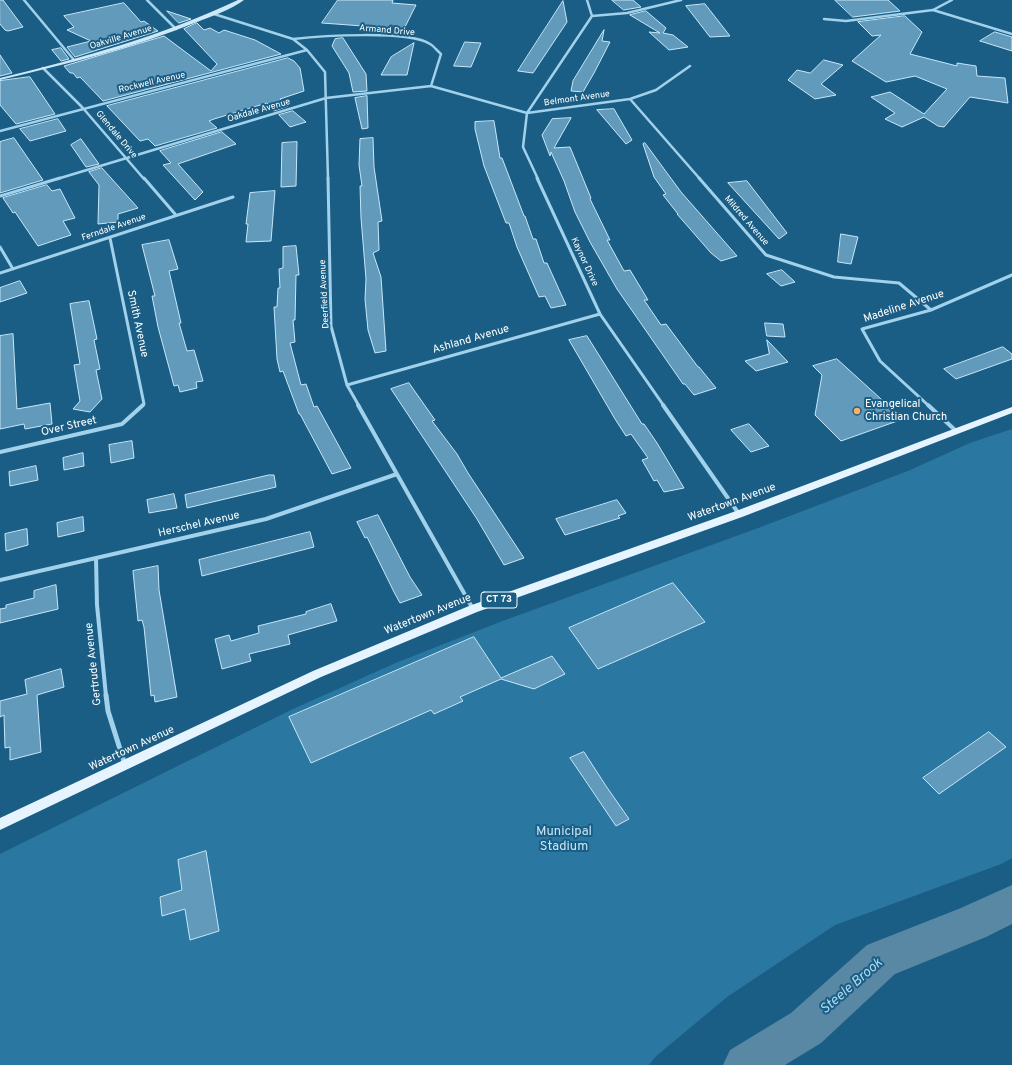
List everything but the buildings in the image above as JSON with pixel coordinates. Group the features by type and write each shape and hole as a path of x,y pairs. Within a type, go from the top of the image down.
{"main road":[{"name":"Watertown Avenue","path":"0,824 317,674 473,609 739,514 955,430 1012,410"}],"street":[{"path":"24,0 74,60"},
{"path":"147,0 176,29"},
{"name":"Oakville Avenue","path":"0,79 115,50 176,29 214,14 242,0"},
{"path":"588,0 592,16 627,13 681,0"},
{"path":"824,19 846,21 933,10 952,0"},
{"path":"933,10 1012,34"},
{"name":"Deerfield Avenue","path":"214,14 293,39 307,50 325,72 332,326 347,385 473,609"},
{"name":"Kaynor Drive","path":"592,16 526,113 523,148 600,314 739,514"},
{"name":"Armand Drive","path":"293,39 327,35 357,35 402,38 429,43 441,54 431,86"},
{"name":"Rockwell Avenue","path":"0,131 82,107 192,81 307,50"},
{"name":"Belmont Avenue","path":"526,113 630,99 656,90 690,66"},
{"name":"Glendale Drive","path":"43,68 82,107 175,214"},
{"name":"Oakdale Avenue","path":"0,196 326,98 431,86 526,113"},
{"name":"Mildred Avenue","path":"630,99 766,255 834,277 899,283 930,310"},
{"name":"Ferndale Avenue","path":"0,273 110,238 175,214 233,197"},
{"name":"Smith Avenue","path":"110,238 144,404 137,412"},
{"path":"0,247 13,269"},
{"name":"Madeline Avenue","path":"955,430 880,361 862,329 930,310 1012,275"},
{"name":"Ashland Avenue","path":"347,385 600,314"},
{"name":"Over Street","path":"0,452 122,424 137,412"},
{"name":"Herschel Avenue","path":"0,580 266,519 397,474"},
{"name":"Gertrude Avenue","path":"96,558 97,606 108,711 125,766"}],"green space":[{"name":"Municipal Stadium","path":"1012,429 1012,858 1001,864 835,925 727,997 655,1057 649,1065 0,1065 0,854 291,710 398,662 500,622 761,527 908,471 970,443"}],"waterway":[{"name":"Steele Brook","path":"745,1065 806,1028 881,959 972,923 1012,904"}],"place":[{"name":"Evangelical Christian Church","path":"857,411"}]}
